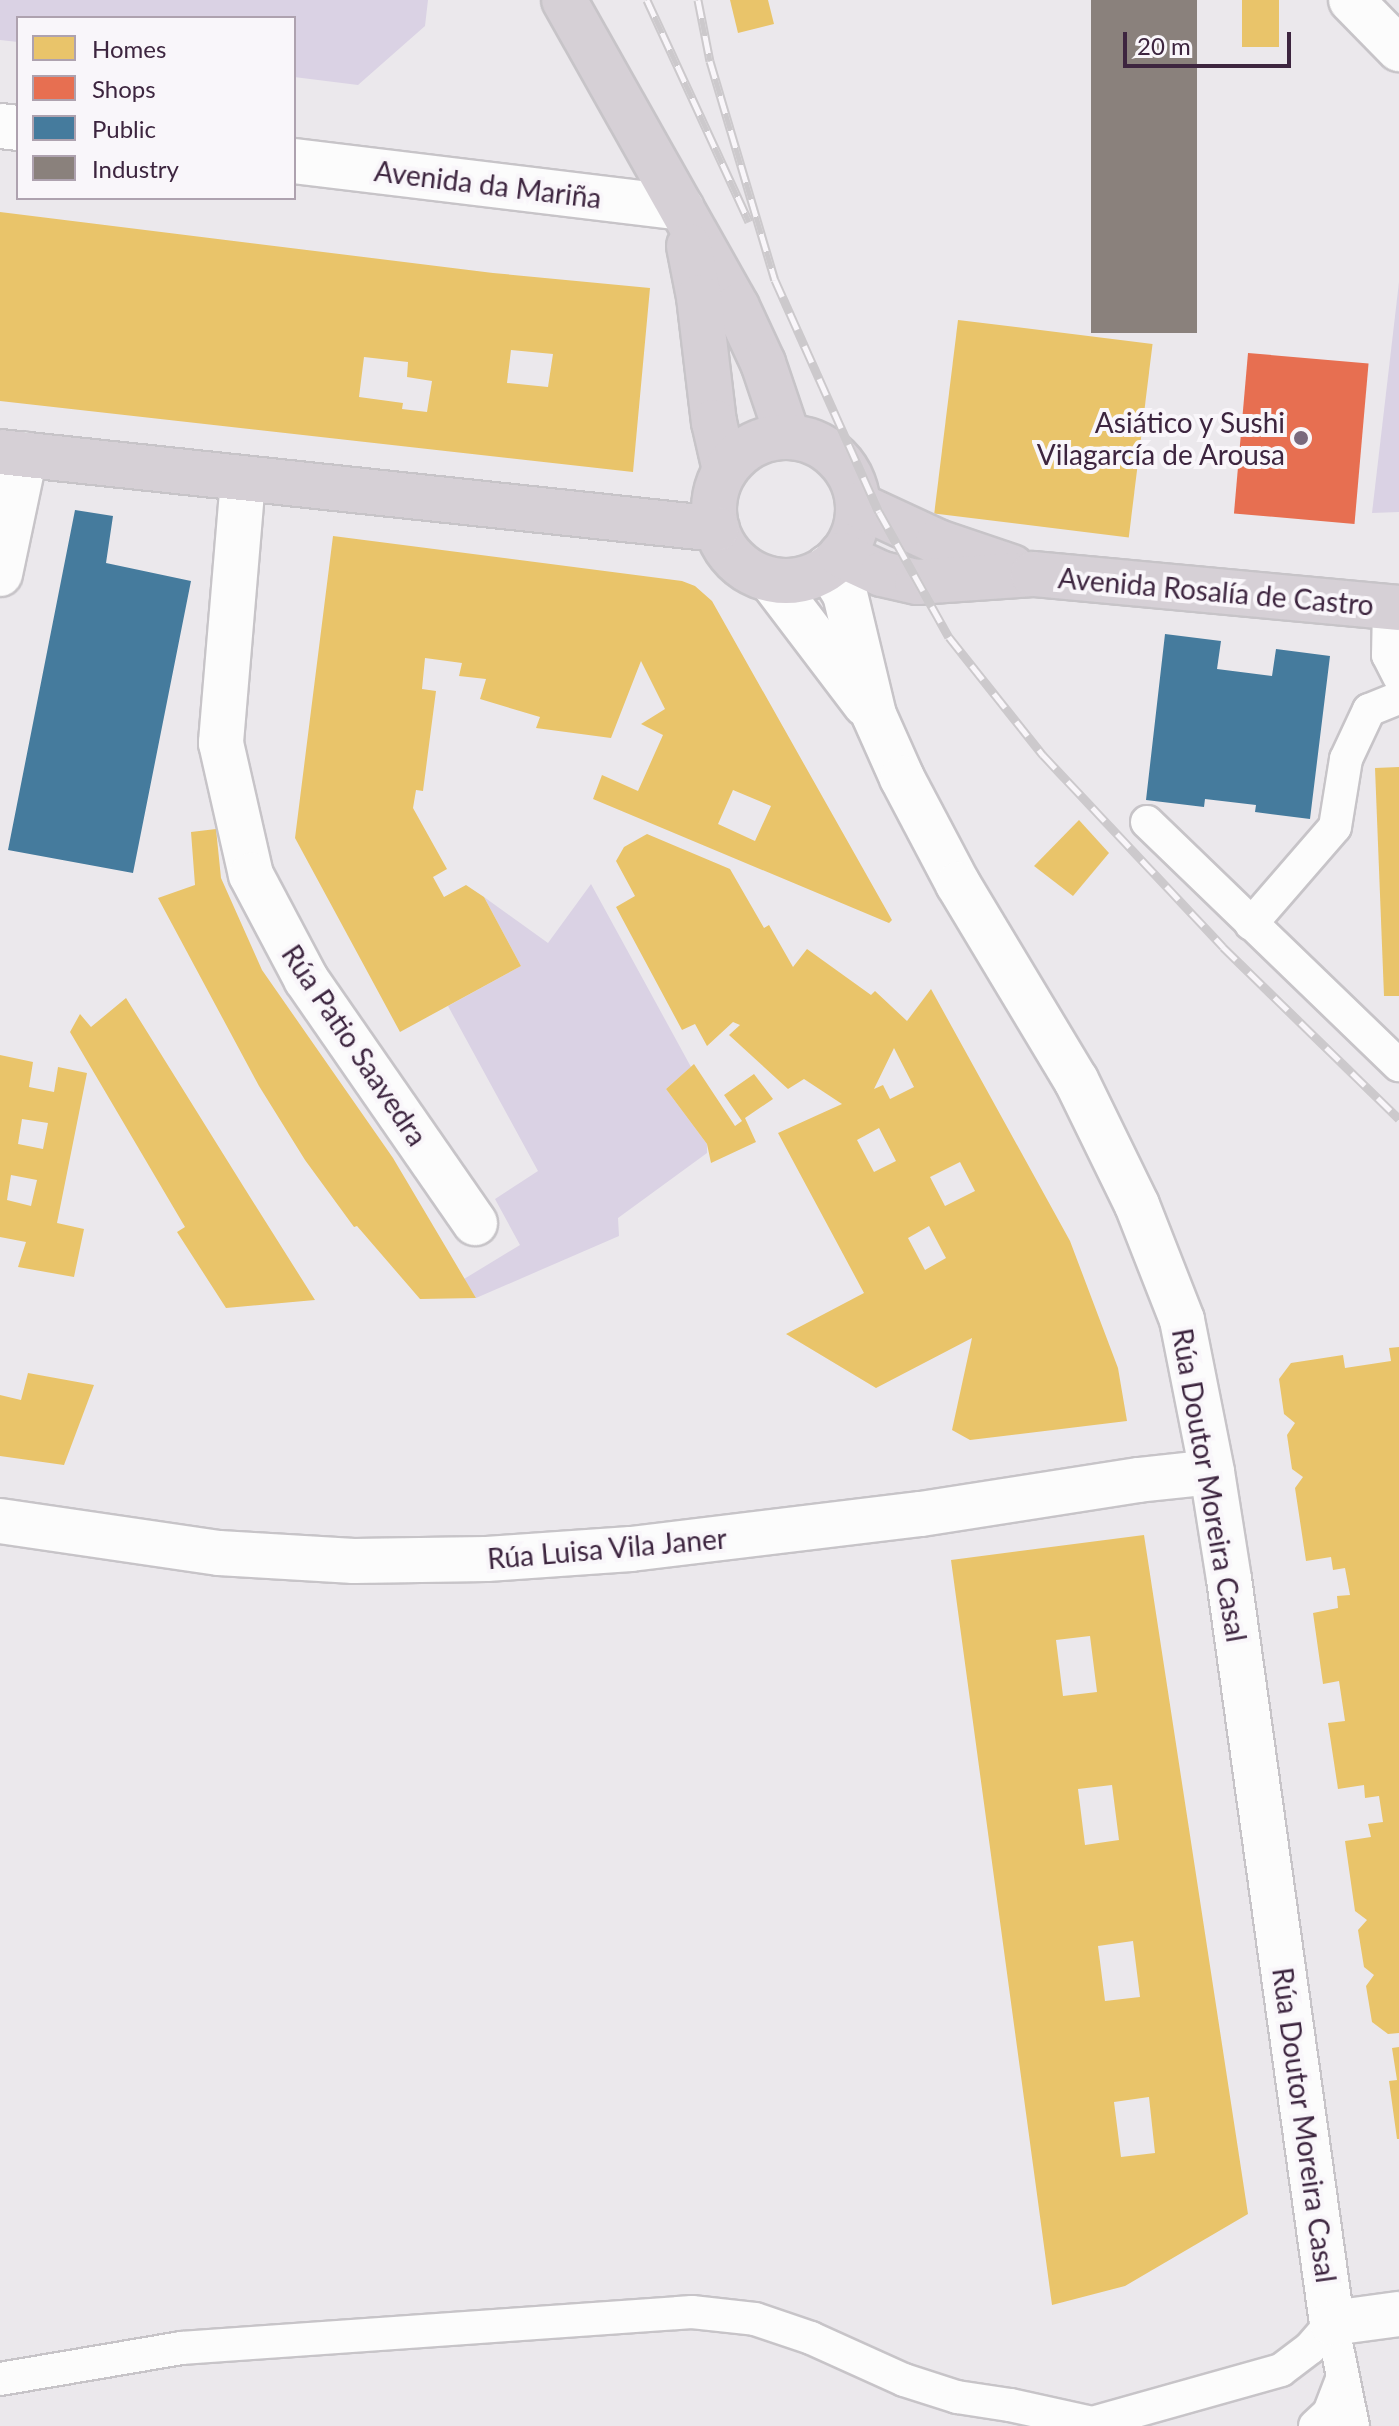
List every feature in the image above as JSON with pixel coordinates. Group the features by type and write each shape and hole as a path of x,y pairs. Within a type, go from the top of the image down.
{"main road":[{"path":"564,0 737,307 763,363 788,437"},
{"path":"681,208 699,297 714,422 725,470"},
{"path":"788,437 809,440 828,450 848,475 858,505 854,531 835,561 811,577 771,580 753,574 724,547 713,509 725,470 752,445 788,437"},
{"path":"12,454 717,529"},
{"path":"858,505 938,542 1033,574"},
{"path":"835,561 917,582 1033,574"},
{"name":"Avenida Rosalía de Castro","path":"1033,574 1394,608"}],"street":[{"path":"1351,0 1399,49"},
{"name":"Avenida da Mariña","path":"296,161 681,208"},
{"path":"0,574 12,454"},
{"name":"Rúa Patio Saavedra","path":"243,480 221,743 251,875 306,979 475,1223"},
{"name":"Rúa Doutor Moreira Casal","path":"835,561 874,715"},
{"name":"Rúa Doutor Moreira Casal","path":"771,580 874,715 958,884 1076,1080 1137,1205 1182,1320 1212,1472 1332,2323"},
{"name":"Rúa Luisa Vila Janer","path":"0,1521 219,1553 354,1561 487,1559 707,1540 1212,1472"},
{"path":"1332,2323 1399,2314"}],"lane":[{"path":"1394,608 1388,655 1399,677"},
{"path":"1251,924 1335,827 1346,759 1369,710 1399,698"},
{"path":"1147,822 1399,1065"},
{"path":"0,2379 181,2348 692,2312 755,2319 811,2338 904,2380 957,2397 1010,2405 1086,2425 1281,2370 1310,2348 1332,2323"},
{"path":"1332,2323 1341,2382 1353,2426"},
{"path":"1315,2426 1329,2413 1341,2382"}],"shaded area":[{"path":"0,0 428,0 425,26 358,85 296,77 296,16 16,16 16,42 0,40"},
{"path":"1399,282 1399,512 1372,513"},
{"path":"591,884 691,1067 666,1089 707,1144 707,1153 618,1218 619,1236 476,1298 464,1279 520,1245 495,1199 538,1171 448,1006 521,966 484,897 548,943"}],"building: Homes":[{"path":"730,0 768,0 774,24 738,33"},
{"path":"1242,0 1279,0 1279,47 1242,47"},
{"path":"0,212 493,273 650,288 633,472 0,401","holes":["511,350 553,354 548,387 507,383","364,357 408,362 407,377 432,381 427,412 402,409 403,403 359,397"]},
{"path":"958,320 1153,344 1129,537 934,514"},
{"path":"333,536 682,581 695,586 712,601 892,920 889,923 593,799 602,775 638,791 663,735 641,724 665,709 641,661 611,738 536,728 540,717 480,699 486,679 459,676 462,663 425,658 422,689 436,691 423,791 416,790 413,808 447,869 433,877 444,897 466,885 484,897 521,966 400,1032 295,838","holes":["733,790 771,806 755,841 718,824"]},
{"path":"1399,767 1399,996 1384,996 1375,768"},
{"path":"1079,820 1109,853 1073,896 1034,866"},
{"path":"216,829 221,878 262,970 393,1158 476,1298 420,1299 357,1226 354,1227 305,1160 259,1086 158,898 195,885 191,832"},
{"path":"647,834 730,869 764,928 769,925 793,967 807,949 871,995 875,991 907,1021 931,989 1070,1241 1118,1368 1127,1421 970,1440 952,1430 972,1338 876,1388 786,1334 864,1293 778,1133 842,1104 804,1079 788,1089 729,1035 740,1025 733,1022 707,1046 695,1024 682,1030 616,907 635,896 616,861 624,847","holes":["894,1048 914,1087 890,1099 883,1085 874,1089","879,1128 896,1161 874,1172 857,1140","960,1162 975,1191 945,1206 930,1177","929,1226 946,1258 925,1270 908,1238"]},
{"path":"126,998 315,1300 226,1308 177,1232 185,1227 70,1032 80,1014 91,1027"},
{"path":"0,1055 33,1062 29,1087 54,1092 58,1067 87,1073 57,1223 84,1229 74,1277 18,1267 26,1242 0,1237","holes":["22,1119 48,1123 43,1149 18,1144","11,1175 37,1180 31,1206 7,1200"]},
{"path":"694,1064 735,1126 742,1121 724,1095 754,1074 773,1099 745,1118 756,1142 711,1163 707,1144 666,1089"},
{"path":"1399,1347 1399,2033 1388,2034 1372,2022 1366,1986 1374,1975 1364,1967 1358,1930 1367,1920 1355,1911 1345,1841 1371,1837 1368,1824 1383,1822 1379,1796 1365,1798 1364,1785 1338,1789 1328,1723 1345,1721 1339,1681 1323,1684 1313,1613 1338,1608 1337,1596 1350,1595 1345,1568 1333,1570 1331,1557 1306,1561 1295,1488 1303,1477 1292,1469 1287,1435 1295,1423 1284,1414 1279,1379 1291,1363 1343,1355 1345,1368 1391,1361 1389,1348"},
{"path":"28,1373 94,1385 64,1465 0,1456 0,1395 21,1400"},
{"path":"1144,1535 1248,2214 1125,2286 1052,2305 951,1560","holes":["1090,1636 1097,1692 1063,1696 1056,1640","1112,1785 1119,1840 1085,1845 1078,1789","1133,1941 1140,1997 1105,2001 1098,1946","1149,2097 1155,2153 1121,2157 1114,2102"]},
{"path":"1399,2047 1397,2139 1389,2081 1397,2080 1392,2048"}],"building: Shops":[{"name":"Asiático y Sushi Vilagarcía de Arousa","path":"1248,353 1369,364 1355,524 1234,513"}],"building: Public":[{"path":"75,510 113,516 106,563 191,581 133,873 8,850"},
{"path":"1165,634 1221,641 1217,669 1272,676 1276,649 1330,656 1310,819 1255,812 1256,805 1205,799 1204,807 1146,800"}],"building: Industry":[{"path":"1091,0 1197,0 1197,333 1091,333"}],"railway":[{"path":"647,0 749,222"},
{"path":"698,0 710,61 775,280 879,512 949,637 1043,755 1223,947 1399,1119"}],"place":[{"name":"Asiático y Sushi Vilagarcía de Arousa","path":"1301,438"}]}
